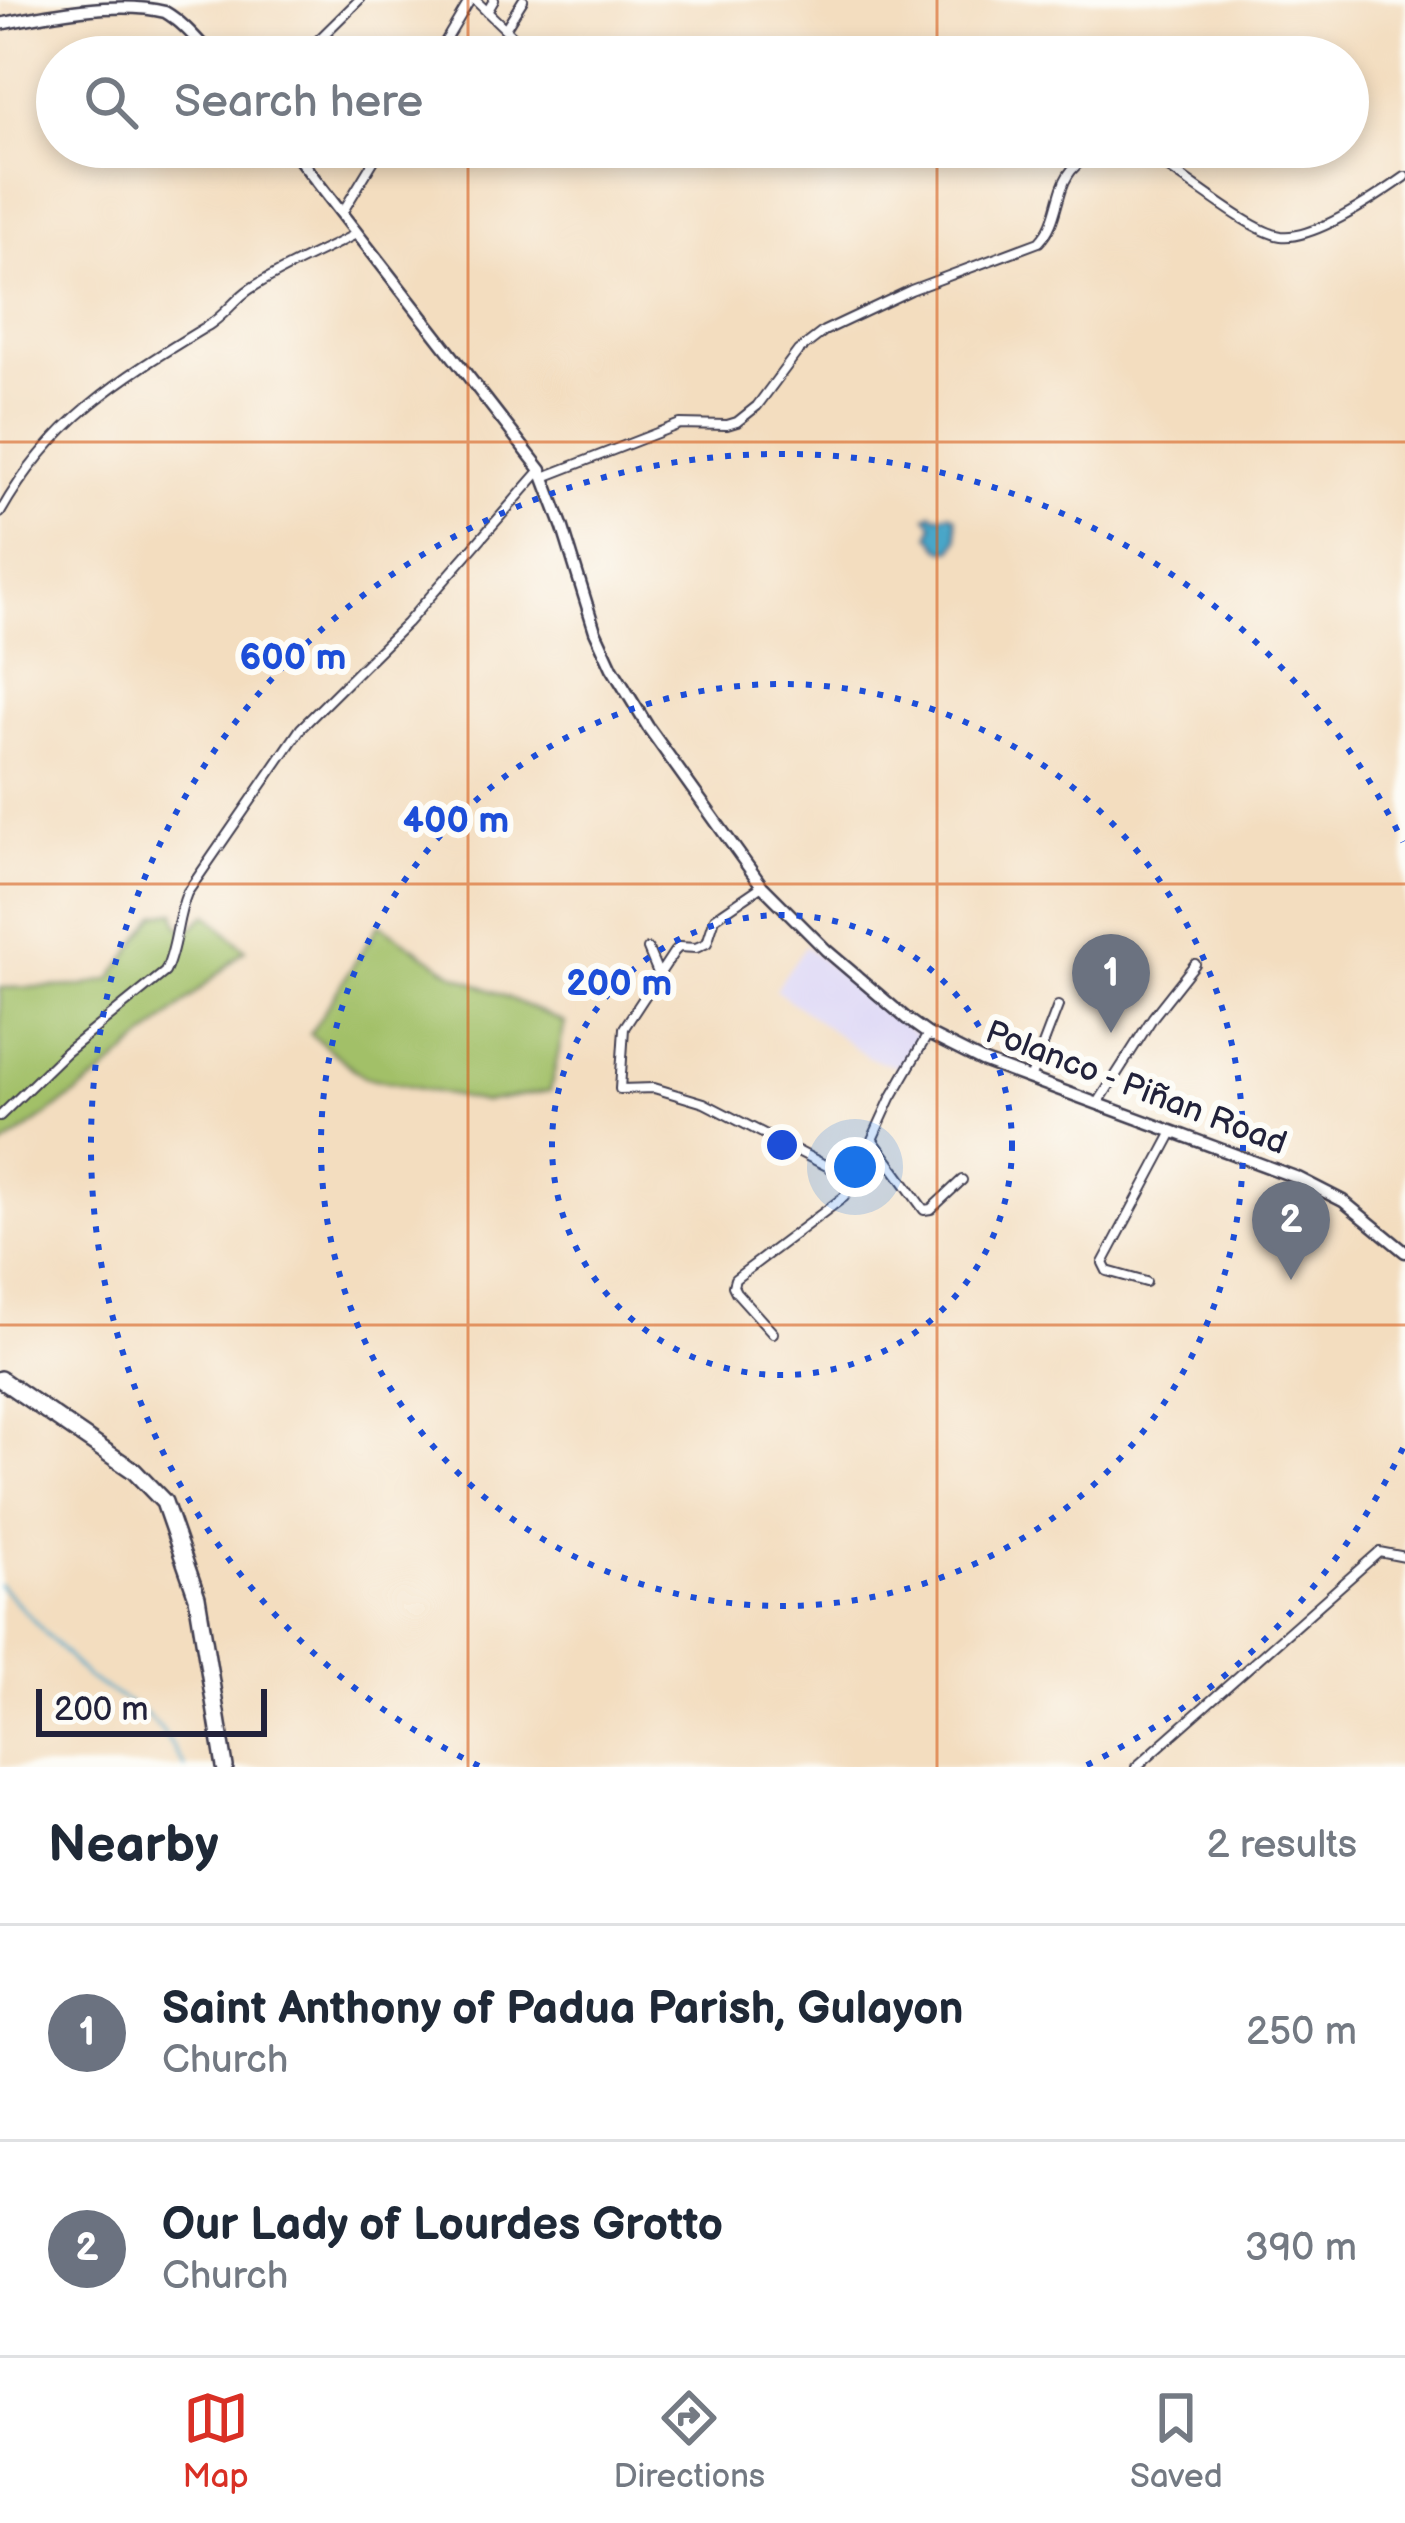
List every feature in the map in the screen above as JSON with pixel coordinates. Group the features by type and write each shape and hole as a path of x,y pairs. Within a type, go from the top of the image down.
{"highway":[{"path":"0,1379 134,1471 164,1502 197,1598 225,1767"}],"main road":[{"path":"0,25 84,3 118,2 152,6 179,21 193,36"},
{"name":"Polanco - Piñan Road","path":"306,168 543,473 595,631 612,668 648,727 762,886 826,950 928,1034 982,1061 1287,1174 1343,1201 1405,1252"}],"street":[{"path":"323,36 359,0"},
{"path":"449,36 472,0 512,36"},
{"path":"487,12 494,0"},
{"path":"505,29 523,0"},
{"path":"342,215 370,168"},
{"path":"0,1116 66,1052 165,972 187,893 289,742 407,623 543,473 680,424 737,422 757,406 798,351 824,331 911,290 1039,242 1052,226 1075,168"},
{"path":"1168,168 1258,227 1286,237 1324,225 1405,177"},
{"path":"0,513 34,459 85,407 222,316 247,291 356,233"},
{"path":"762,886 715,918 707,943 679,947 658,974 624,1028 620,1089 654,1088 704,1102 854,1180"},
{"path":"648,949 658,974"},
{"path":"1097,1105 1153,1017 1196,964"},
{"path":"1030,1079 1058,1006"},
{"path":"773,1333 736,1292 735,1279 838,1203 928,1034"},
{"path":"1145,1282 1107,1270 1103,1263 1173,1132"},
{"path":"872,1139 924,1210 962,1180"},
{"path":"1136,1767 1379,1552 1405,1557"}],"shaded area":[{"path":"805,946 923,1040 903,1069 868,1057 775,990"}],"green space":[{"path":"175,912 186,933 207,914 245,950 100,1077 0,1148 0,988 83,986 111,979 156,915"},
{"path":"379,924 452,973 565,1023 550,1091 483,1102 364,1077 310,1034"}],"water":[{"path":"932,513 956,517 958,539 953,549 942,549 930,535 933,524 927,517"}],"waterway":[{"path":"0,1585 87,1677 142,1711 161,1729 185,1767"}],"place":[{"name":"Saint Anthony of Padua Parish, Gulayon","path":"1111,1033"},
{"name":"Our Lady of Lourdes Grotto","path":"1291,1280"}]}
